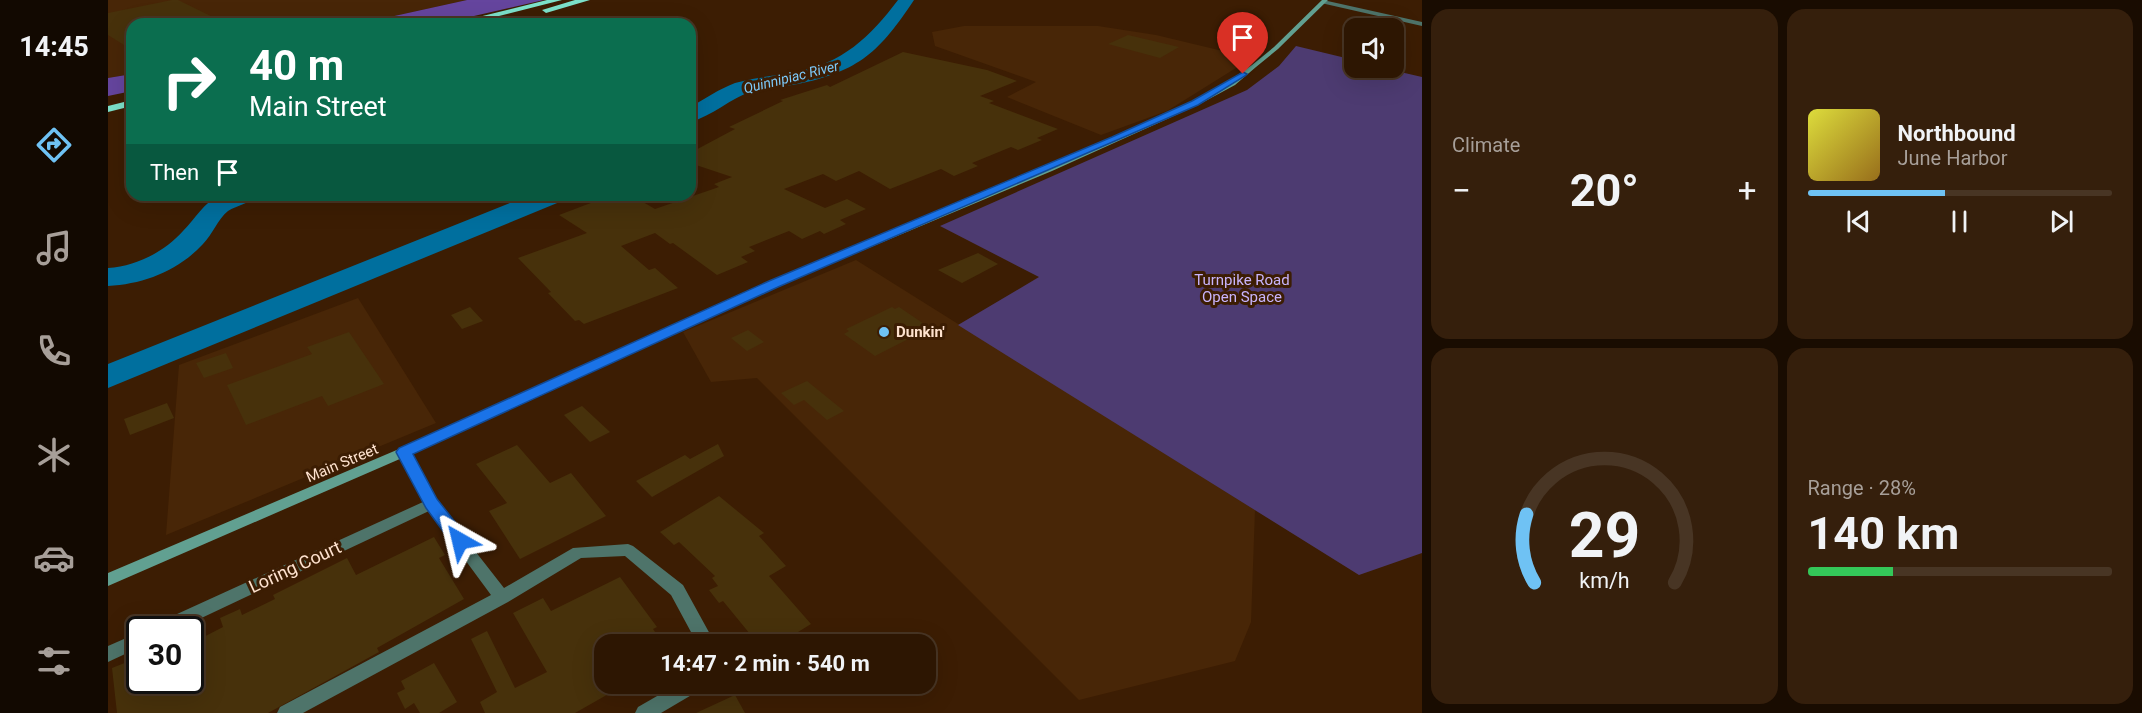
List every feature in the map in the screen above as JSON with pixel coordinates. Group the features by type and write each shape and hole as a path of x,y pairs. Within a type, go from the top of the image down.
{"highway":[{"path":"481,18 558,0"},
{"path":"511,18 586,0"},
{"path":"108,100 126,96"},
{"path":"108,109 126,104"}],"main road":[{"name":"Main Street","path":"108,580 404,452 774,284 1049,169 1195,103 1226,86 1254,66 1324,1"}],"street":[{"path":"1324,1 1422,24"},
{"path":"404,452 431,504 502,597"},
{"name":"Loring Court","path":"189,616 431,504"},
{"path":"286,713 502,597 578,552 628,550 677,590 701,634"},
{"path":"108,654 126,646"},
{"path":"644,713 677,694"}],"shaded area":[{"path":"108,0 467,0 385,18 126,18 126,75 108,78"},
{"path":"467,0 544,0 465,18 385,18"},
{"path":"964,26 1098,26 1156,35 1252,58 1167,111 1101,135 1007,97 1036,82 935,46 932,32"},
{"path":"126,75 126,92 108,96 108,78"},
{"path":"856,260 1255,510 1251,622 1235,661 1079,700 757,378 711,382 683,332"},
{"path":"358,298 436,423 166,535 179,365"}],"green space":[{"name":"Turnpike Road Open Space","path":"1296,46 1344,58 1344,78 1404,78 1404,73 1422,77 1422,553 1359,575 958,325 1039,277 940,226 1247,90 1279,66"}],"building":[{"path":"178,0 215,18 126,18 126,46 108,35 108,13"},
{"path":"1128,35 1179,47 1160,58 1108,44"},
{"path":"903,52 987,70 1017,81 980,96 994,101 989,103 1058,129 1037,138 1042,140 1018,150 1011,147 972,163 978,166 954,176 941,169 890,189 859,171 836,181 823,174 784,189 825,208 847,199 866,209 840,220 846,224 824,234 820,231 802,239 789,231 749,247 755,251 741,257 748,262 717,275 673,243 670,244 655,233 621,246 649,270 655,268 678,288 584,324 579,320 575,321 518,258 587,233 559,215 596,201 641,201 655,209 678,201 696,201 696,195 719,187 714,184 732,177 696,165 696,150 735,129 729,127 783,101 780,100 827,85 830,87"},
{"path":"978,253 998,264 962,283 938,270"},
{"path":"470,307 483,321 462,329 451,315"},
{"name":"Dunkin'","path":"892,307 895,309 899,307 930,328 875,356 844,334 849,331 846,329"},
{"path":"748,330 764,342 747,351 731,338"},
{"path":"349,332 384,384 328,406 322,396 246,425 227,385 312,354 307,347"},
{"path":"226,353 233,368 204,378 196,363"},
{"path":"807,381 844,411 827,420 804,400 794,405 781,393"},
{"path":"167,403 174,418 130,435 124,419"},
{"path":"582,406 610,432 590,442 564,415"},
{"path":"718,444 724,456 652,497 636,481 685,455 690,459"},
{"path":"517,445 550,483 571,473 606,516 520,559 489,511 507,503 476,464"},
{"path":"719,496 764,533 759,536 786,566 769,576 811,624 795,634 750,634 723,601 719,603 709,590 718,586 712,578 715,576 679,542 674,545 660,532"},
{"path":"434,537 445,555 439,558 464,599 377,648 379,652 268,713 117,713 112,668 126,662 126,694 204,694 204,637 223,627 220,618 240,609 242,615 275,599 273,595 347,558 356,575"},
{"path":"620,577 657,627 653,629 656,634 594,634 594,694 608,694 575,713 485,713 480,702 497,692 471,639 487,631 515,688 547,672 513,613 543,598 551,611"},
{"path":"434,663 457,702 439,713 420,713 414,703 405,709 397,693 405,689 401,681"},
{"path":"735,695 745,713 696,713"}],"waterway":[{"name":"Quinnipiac River","path":"696,112 739,89 818,73 849,61 873,43 906,0"},
{"name":"Quinnipiac River","path":"108,277 129,276 167,260 193,238 218,206 229,201"},
{"path":"108,377 538,201"}],"place":[{"name":"Dunkin'","path":"884,332"}],"route":[{"path":"460,541 431,504 404,452 774,284 1049,169 1195,103 1243,74"}]}
